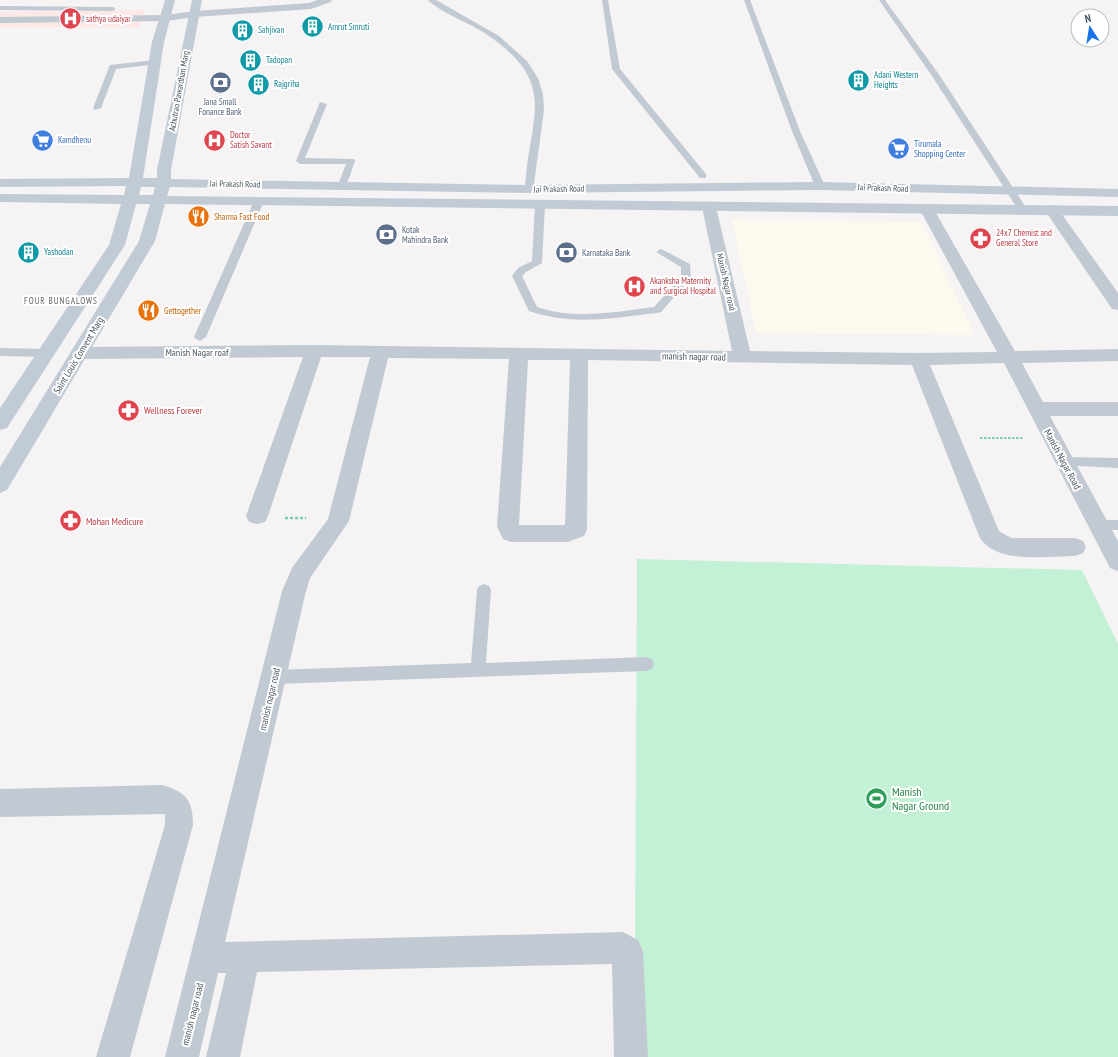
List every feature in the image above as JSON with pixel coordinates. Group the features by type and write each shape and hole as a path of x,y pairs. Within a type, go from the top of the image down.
{"main road":[{"path":"0,423 117,245 129,199 136,182 158,42 170,0"},
{"name":"Achutrao Pawardhan Marg","path":"158,199 164,182 166,162 197,0"},
{"name":"Jai Prakash Road","path":"0,183 164,182 342,187 530,189 820,186 1118,193"},
{"name":"Jai Prakash Road","path":"0,198 709,207 1051,209 1118,211"},
{"name":"Saint Louis Convent Marg","path":"0,485 147,241 158,199"}],"street":[{"path":"0,20 166,18 195,14 311,6 327,0"},
{"name":"Manish Nagar road","path":"709,207 742,356"},
{"name":"Manish Nagar Road","path":"926,208 1005,350 1118,561"},
{"path":"1051,209 1118,305"},
{"name":"manish nagar road","path":"519,361 579,361 742,356 919,359 1005,350 1117,356"},
{"path":"258,516 314,351 380,353 519,361 509,530 516,534 568,533 576,530 579,361"},
{"name":"Manish Nagar roaf","path":"80,353 314,351"},
{"name":"manish nagar road","path":"182,1057 294,591 300,575 332,531 342,512 380,353"},
{"path":"1038,362 1117,356"},
{"path":"919,359 990,536 994,541 1004,546 1011,547 1075,547"},
{"path":"1036,409 1118,409"},
{"path":"0,803 162,799 171,801 176,805 179,813 179,824 113,1057"},
{"path":"207,958 623,948 627,951 631,1057"},
{"path":"223,1057 245,957"}],"lane":[{"path":"431,0 509,46 521,57 535,77 540,105 533,164 530,168 530,189"},
{"path":"605,0 616,69 703,176"},
{"path":"747,0 796,131 820,186"},
{"path":"882,0 936,76 1022,209"},
{"path":"0,8 115,6 106,19"},
{"path":"97,108 113,67 155,62"},
{"path":"323,104 300,161 351,161 342,187"},
{"path":"200,337 259,201"},
{"path":"540,205 537,264 522,270 517,276 533,309 547,315 566,318 657,310 686,278 686,266 662,252"},
{"path":"0,352 46,353"},
{"path":"1064,462 1118,463"},
{"path":"1098,525 1118,525"},
{"path":"478,670 484,590"},
{"path":"274,677 646,664"}],"path":[{"path":"951,438 1027,438 1023,432"},
{"path":"258,516 260,518 310,518"}],"shaded area":[{"name":"sathya udaiyar","path":"146,10 139,27 0,27 0,12"},
{"path":"732,219 921,222 975,335 756,333"}],"green space":[{"name":"Manish Nagar Ground","path":"637,559 1082,570 1118,644 1118,1057 640,1057 635,953"}],"place":[{"name":"sathya udaiyar","path":"71,19"},
{"name":"Amrut Smruti","path":"313,27"},
{"name":"Sahjivan","path":"243,30"},
{"name":"Tadopan","path":"250,60"},
{"name":"Adani Western Heights","path":"859,80"},
{"name":"Jana Small Fonance Bank","path":"220,83"},
{"name":"Rajgriha","path":"259,84"},
{"name":"Kamdhenu","path":"43,140"},
{"name":"Doctor Satish Savant","path":"215,140"},
{"name":"Tirumala Shopping Center","path":"898,149"},
{"name":"Sharma Fast Food","path":"199,217"},
{"name":"Kotak Mahindra Bank","path":"386,235"},
{"name":"24x7 Chemist and General Store","path":"981,238"},
{"name":"Yashodan","path":"28,252"},
{"name":"Karnataka Bank","path":"567,253"},
{"name":"Akanksha Maternity and Surgical Hospital","path":"634,286"},
{"name":"Gettogether","path":"148,311"},
{"name":"Wellness Forever","path":"128,410"},
{"name":"Mohan Medicure","path":"71,521"},
{"name":"Manish Nagar Ground","path":"877,799"}],"district":[{"name":"FOUR BUNGALOWS","path":"61,301"}]}
